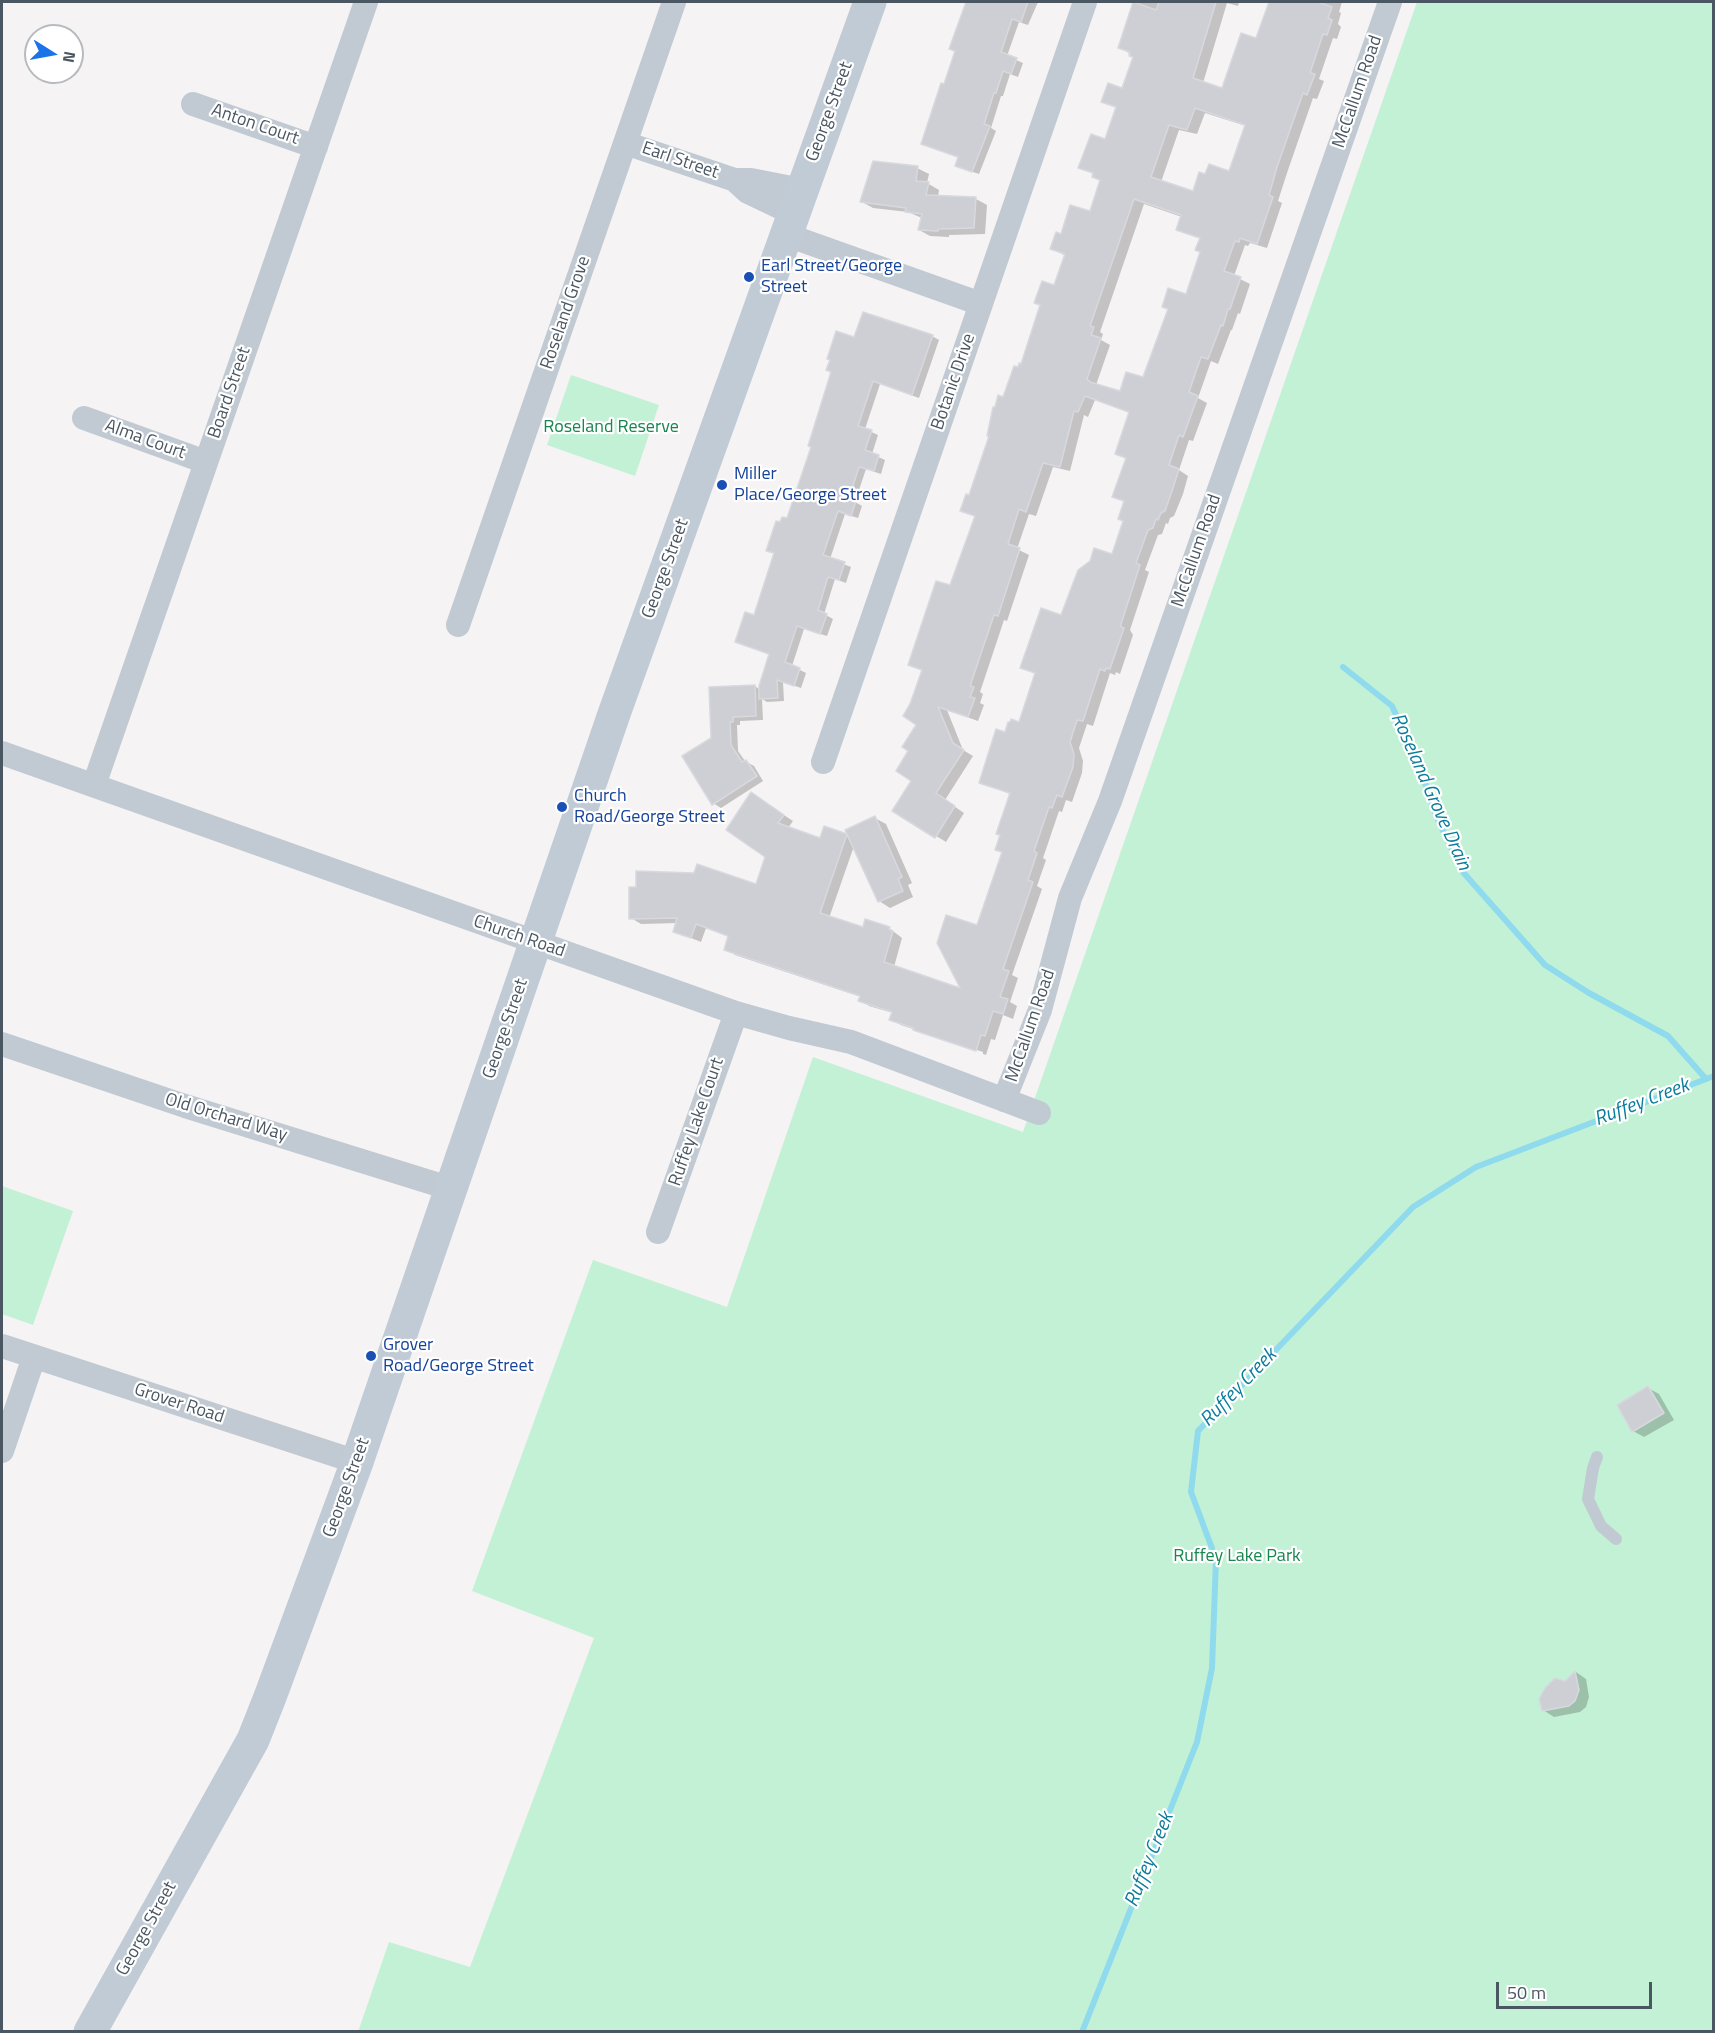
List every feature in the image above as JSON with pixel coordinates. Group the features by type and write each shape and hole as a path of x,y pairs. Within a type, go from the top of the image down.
{"main road":[{"name":"George Street","path":"90,2031 253,1740 270,1697 357,1462 622,692 870,2"}],"street":[{"name":"Board Street","path":"94,785 366,2"},
{"name":"Roseland Grove","path":"458,625 674,2"},
{"name":"Botanic Drive","path":"823,762 1085,2"},
{"name":"McCallum Road","path":"1004,1100 1040,1010 1070,898 1114,789 1390,2"},
{"name":"Anton Court","path":"193,104 316,147"},
{"name":"Earl Street","path":"626,143 735,180 748,192 981,304"},
{"name":"Alma Court","path":"84,418 206,462"},
{"name":"Church Road","path":"2,753 736,1012 789,1028 850,1042 1039,1113"},
{"name":"Ruffey Lake Court","path":"658,1232 736,1012"},
{"name":"Old Orchard Way","path":"2,1044 185,1106 452,1189"},
{"name":"Grover Road","path":"2,1346 357,1462"},
{"path":"2,1450 34,1357"}],"lane":[{"path":"1597,1457 1588,1500 1601,1526 1616,1539"}],"green space":[{"name":"Ruffey Lake Park","path":"1417,2 1713,2 1713,2031 358,2032 389,1942 470,1967 594,1638 472,1591 593,1260 727,1307 813,1057 1023,1132"},
{"name":"Roseland Reserve","path":"571,375 659,405 635,476 547,445"},
{"path":"2,1186 73,1211 33,1325 2,1314"}],"building":[{"path":"966,2 1028,2 1021,22 1012,19 1001,52 1017,58 1011,74 1003,71 996,93 994,93 984,124 990,126 972,172 955,166 958,157 921,144 941,83 944,84 955,51 949,49"},
{"path":"1133,2 1156,10 1159,2 1216,2 1193,78 1222,88 1241,33 1256,38 1269,2 1318,2 1332,7 1328,18 1332,20 1327,35 1323,34 1310,73 1315,74 1307,95 1303,93 1277,167 1269,195 1273,197 1257,244 1240,238 1239,242 1235,241 1224,271 1241,277 1208,359 1201,357 1189,392 1198,396 1183,437 1179,435 1169,465 1179,469 1173,488 1165,511 1161,513 1158,520 1156,519 1153,528 1148,530 1136,563 1140,565 1121,624 1124,628 1110,669 1106,668 1105,671 1100,669 1083,721 1077,720 1070,742 1074,754 1073,767 1062,797 1057,795 1052,808 1049,807 1034,851 1037,853 1028,880 1033,882 1003,969 1009,971 1000,997 1008,999 1003,1014 993,1011 985,1036 981,1035 976,1051 889,1020 892,1012 858,1001 860,996 724,950 728,936 696,924 691,938 673,932 677,918 629,919 629,887 636,887 636,871 694,873 697,864 756,884 765,857 726,830 751,792 784,815 778,823 820,838 824,826 847,834 820,913 863,927 865,919 890,927 889,929 893,931 884,962 960,988 937,943 946,915 977,925 1002,852 995,850 1000,835 996,834 1010,793 979,783 996,729 1005,732 1011,719 1019,722 1035,673 1020,668 1041,608 1061,615 1078,570 1090,561 1094,548 1112,554 1123,521 1118,519 1124,501 1112,497 1126,458 1115,454 1129,412 1085,396 1078,412 1074,411 1060,467 1043,463 1026,512 1019,509 1008,544 1020,548 998,616 994,615 970,686 974,687 970,697 975,698 968,717 938,707 953,743 964,750 936,793 955,806 935,838 892,811 911,781 896,771 908,751 902,747 916,725 903,716 910,704 922,670 908,665 936,581 950,585 975,516 960,511 966,494 969,495 989,436 987,436 993,407 995,407 998,395 1003,397 1014,366 1018,367 1019,363 1021,364 1040,305 1034,303 1042,281 1054,285 1065,254 1050,249 1056,232 1061,234 1070,205 1090,211 1100,180 1092,177 1093,173 1078,168 1091,134 1105,139 1116,107 1101,102 1108,83 1122,88 1133,57 1129,56 1130,52 1118,48","holes":["1195,108 1245,125 1229,171 1209,164 1205,174 1199,172 1193,191 1151,177 1169,125 1187,130","1134,199 1181,215 1176,230 1200,238 1195,250 1200,252 1186,294 1168,288 1162,307 1168,309 1143,377 1126,372 1120,391 1087,379 1101,338 1091,335 1094,327 1090,326"]},
{"path":"873,161 918,166 916,181 929,182 926,195 976,197 974,228 918,230 922,214 905,212 906,208 860,202"},
{"path":"863,312 933,335 912,395 873,381 858,426 872,430 865,450 879,455 874,471 859,467 849,498 856,501 851,516 838,511 823,555 845,562 839,580 828,577 818,610 827,614 820,634 797,626 785,662 800,668 794,686 777,680 778,698 759,699 759,686 769,654 735,642 745,612 754,615 774,553 766,551 776,521 780,522 782,517 787,518 811,447 808,446 831,372 826,370 830,360 827,359 836,331 854,337"},
{"path":"755,685 756,716 733,717 733,722 730,722 731,745 742,762 746,760 757,776 712,805 682,756 711,738 709,687"},
{"path":"875,816 902,877 898,879 903,891 878,902 845,830"},
{"path":"1648,1386 1664,1413 1632,1432 1617,1405"},
{"path":"1575,1671 1579,1690 1575,1701 1569,1706 1542,1711 1539,1699 1545,1688 1555,1678 1565,1681"}],"waterway":[{"name":"Roseland Grove Drain","path":"1343,667 1392,706 1419,765 1437,818 1462,871 1545,965 1589,993 1668,1036 1706,1079"},
{"name":"Ruffey Creek","path":"1082,2032 1197,1742 1212,1668 1216,1559 1191,1492 1198,1431 1413,1207 1476,1167 1714,1076"}],"place":[{"name":"Earl Street/George Street","path":"749,277"},
{"name":"Miller Place/George Street","path":"722,485"},
{"name":"Church Road/George Street","path":"562,807"},
{"name":"Grover Road/George Street","path":"371,1356"}]}
